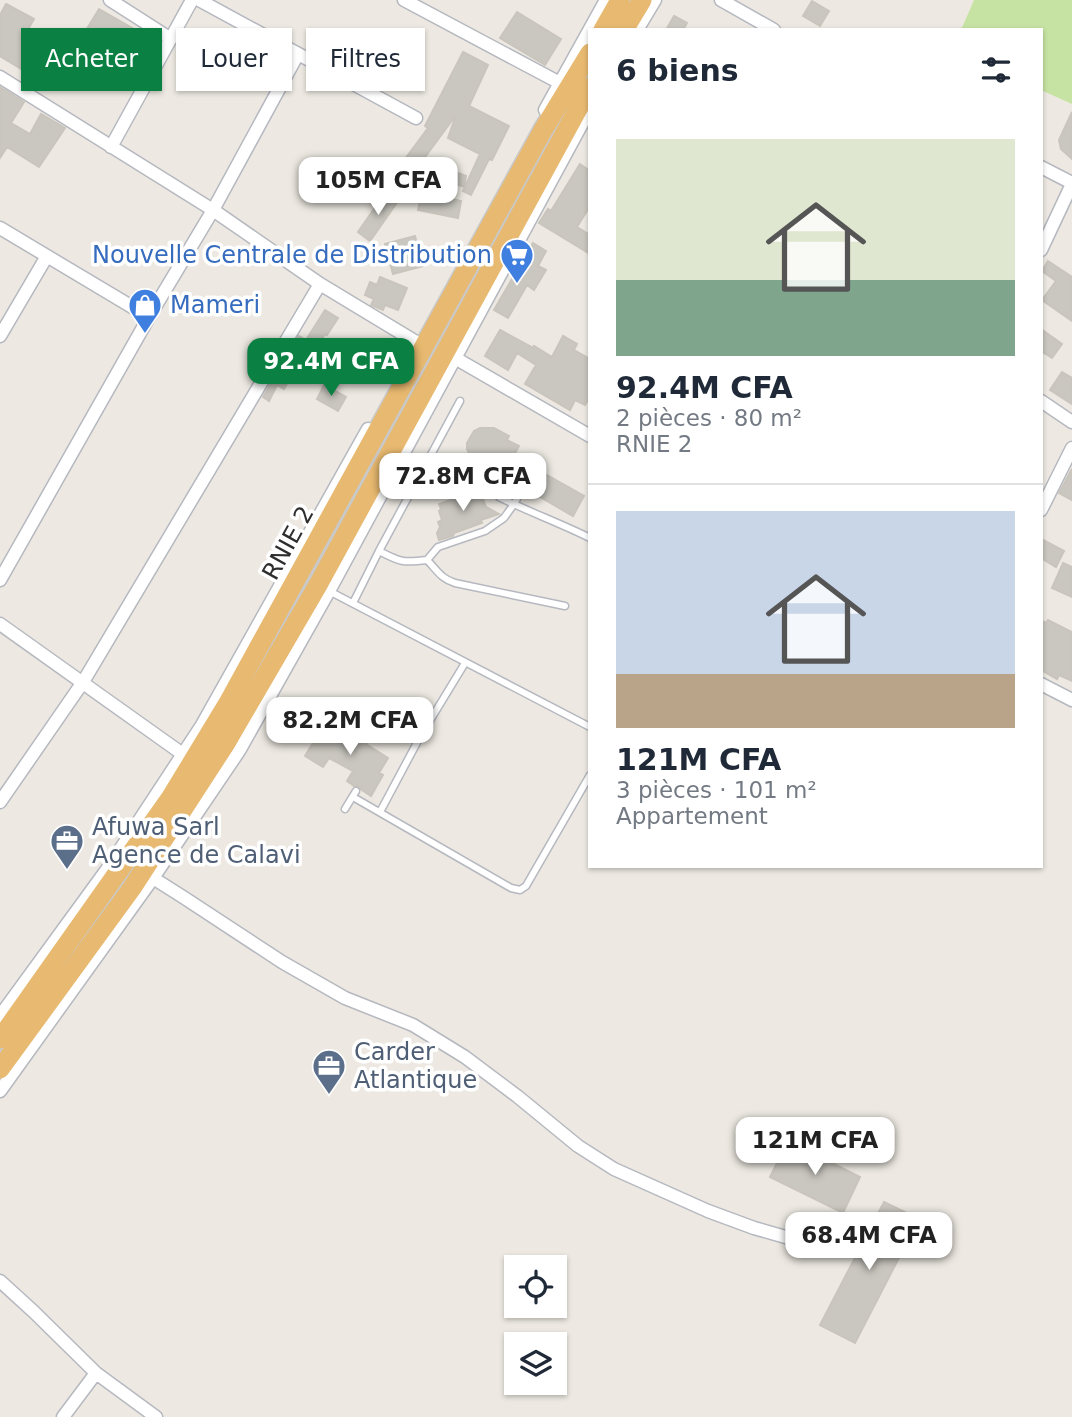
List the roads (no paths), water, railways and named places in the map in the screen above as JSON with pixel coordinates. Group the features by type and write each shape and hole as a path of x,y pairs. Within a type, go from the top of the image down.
{"highway":[{"path":"604,28 620,0"},
{"path":"625,28 642,0"},
{"name":"RNIE 2","path":"0,1039 171,797 220,715 519,174 588,56"},
{"name":"RNIE 2","path":"0,1069 131,888 226,743 318,585 588,91"}],"street":[{"path":"110,0 171,38"},
{"path":"111,146 192,0"},
{"path":"199,0 416,118"},
{"path":"404,0 560,83"},
{"path":"590,28 606,0"},
{"path":"638,28 655,0"},
{"path":"721,0 770,28"},
{"path":"0,1016 107,868 202,725 588,32"},
{"path":"0,580 213,210 298,54"},
{"path":"0,77 213,210 320,284 416,342"},
{"path":"0,1091 153,878 239,751 329,591 588,112"},
{"path":"1043,168 1072,183 1043,246"},
{"path":"0,228 149,317"},
{"path":"0,336 47,256"},
{"path":"0,802 5,786 83,682 320,284"},
{"path":"455,358 588,435"},
{"path":"1043,402 1072,422"},
{"path":"1043,506 1072,447"},
{"path":"0,624 184,755"},
{"path":"1043,685 1072,700"},
{"path":"153,878 282,962 345,998 413,1025 466,1057 578,1146 614,1169 708,1211 796,1240"},
{"path":"0,1281 96,1373 156,1417"},
{"path":"64,1417 96,1373"},
{"path":"132,1417 140,1406"}],"lane":[{"path":"353,603 460,401"},
{"path":"379,551 407,563 427,560 438,547 485,531 504,518 524,486"},
{"path":"499,497 588,537"},
{"path":"427,560 446,580 565,606"},
{"path":"329,591 588,726"},
{"path":"380,812 420,737 465,663"},
{"path":"345,809 354,794 511,888 520,890 526,886 588,778"}],"place":[{"name":"Nouvelle Centrale de Distribution","path":"517,285"},
{"name":"Mameri","path":"145,335"},
{"name":"Afuwa Sarl Agence de Calavi","path":"67,871"},
{"name":"Carder Atlantique","path":"329,1096"}]}
